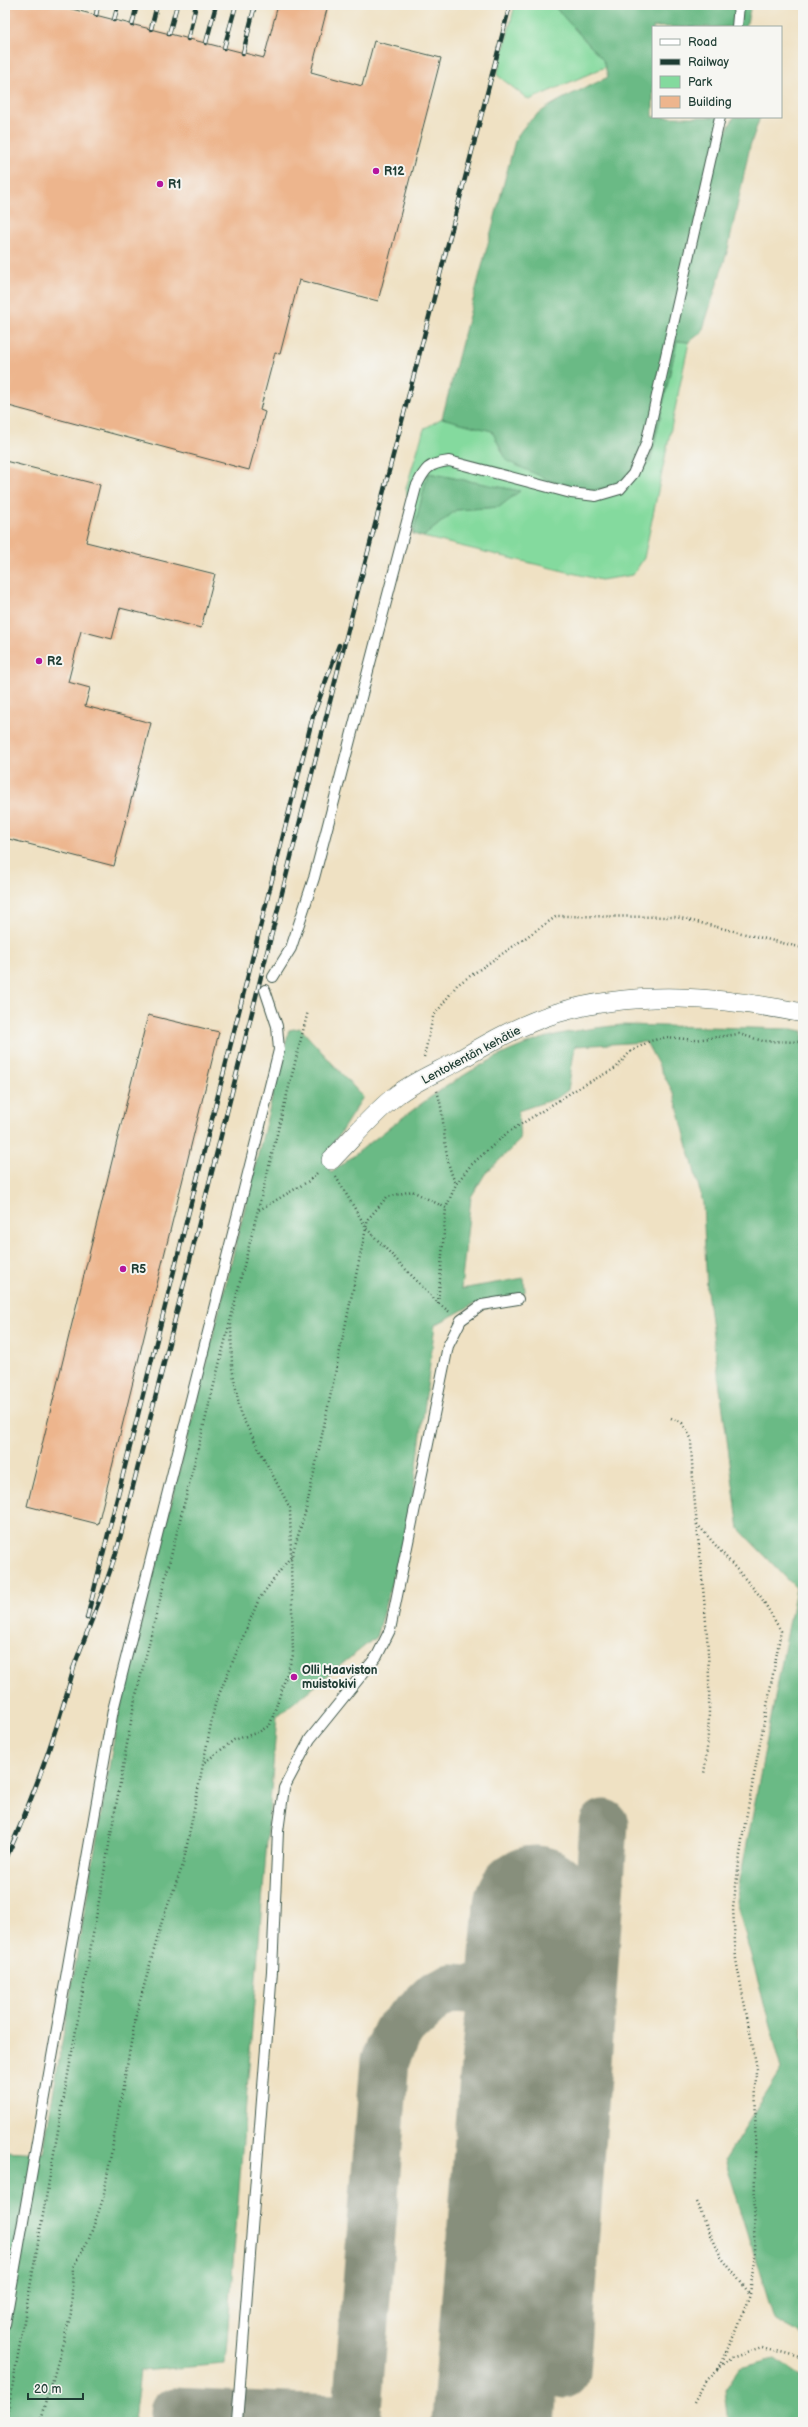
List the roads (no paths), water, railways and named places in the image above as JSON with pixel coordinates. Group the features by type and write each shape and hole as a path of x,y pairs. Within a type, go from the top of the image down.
{"street":[{"name":"Lentokentän kehätie","path":"331,1160 398,1094 505,1034 557,1013 612,1002 667,997 707,998 748,1002 803,1013"}],"lane":[{"path":"737,26 739,5"},
{"path":"273,977 291,948 314,878 416,487 426,468 438,462 449,461 571,493 596,496 620,489 633,474 646,444 720,118"},
{"path":"5,2324 113,1710 280,1050 277,1026 265,990"},
{"path":"237,2422 272,1971 278,1831 284,1788 310,1739 377,1656 390,1630 448,1346 461,1320 482,1305 518,1299"}],"railway":[{"path":"96,15 98,5"},
{"path":"114,20 118,5"},
{"path":"132,25 137,5"},
{"path":"151,29 157,5"},
{"path":"169,34 177,5"},
{"path":"188,39 196,5"},
{"path":"206,43 216,5"},
{"path":"224,48 236,5"},
{"path":"243,53 255,5"},
{"path":"73,1669 118,1546 356,598 510,5"},
{"path":"87,1618 313,716 339,645"},
{"path":"5,1861 26,1812 44,1764 75,1664"}],"place":[{"name":"R12","path":"376,171"},
{"name":"R1","path":"160,184"},
{"name":"R2","path":"39,661"},
{"name":"R5","path":"123,1269"},
{"name":"Olli Haaviston muistokivi","path":"294,1677"}]}
